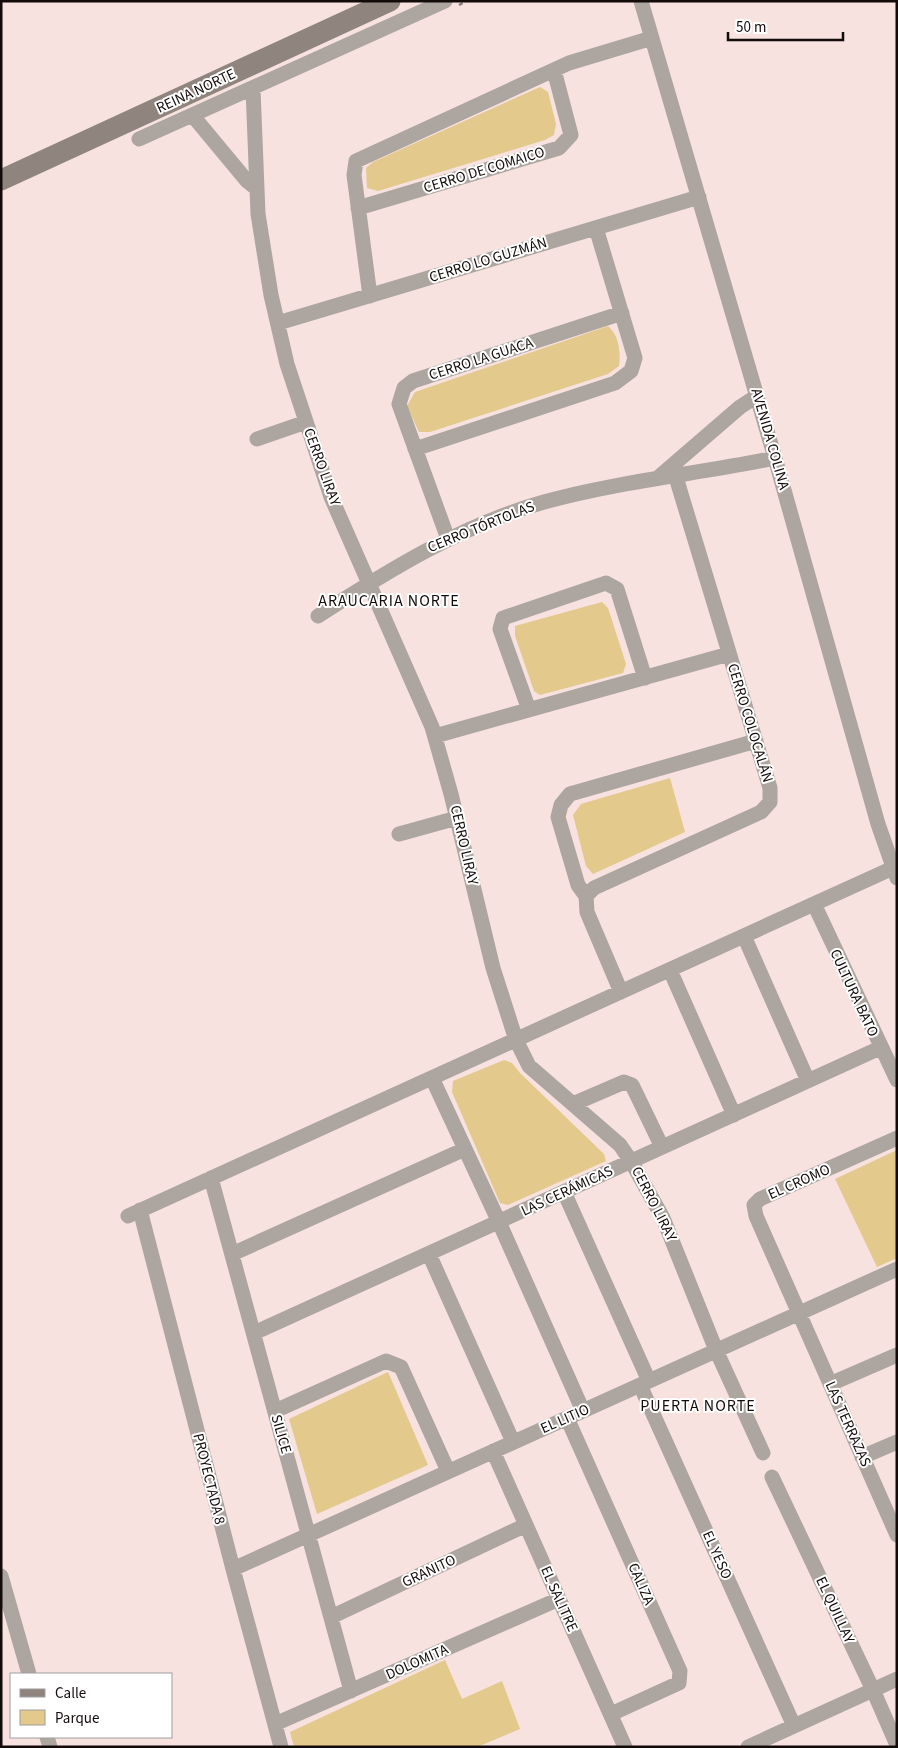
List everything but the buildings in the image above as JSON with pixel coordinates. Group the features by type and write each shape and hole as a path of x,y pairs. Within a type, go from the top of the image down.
{"street":[{"name":"REINA NORTE","path":"1,180 390,1"},
{"name":"REINA NORTE","path":"139,139 444,1"},
{"name":"AVENIDA COLINA","path":"641,1 775,458 876,815 895,873"},
{"path":"370,296 354,175 356,161 569,63 652,38"},
{"name":"CERRO DE COMAICO","path":"358,208 559,148 571,135 554,70"},
{"name":"CERRO LIRAY","path":"253,89 257,188 262,237 287,364 331,497 435,736 493,968 516,1040 529,1066 620,1145 632,1161 663,1218 716,1350 763,1453"},
{"path":"193,116 234,166 257,188"},
{"name":"CERRO LO GUZMÁN","path":"278,324 699,198"},
{"path":"415,449 615,383 631,371 635,358 596,228"},
{"name":"CERRO LA GUACA","path":"448,540 399,404 404,388 413,381 622,313"},
{"name":"CERRO TÓRTOLAS","path":"667,475 740,407 757,396"},
{"path":"257,439 306,422"},
{"name":"CERRO TÓRTOLAS","path":"318,616 369,582 418,553 471,528 543,502 667,475 775,458"},
{"name":"CERRO COLOCALÁN","path":"586,896 594,888 761,812 770,802 770,788 729,654 667,475"},
{"path":"529,710 500,629 503,618 606,584 617,589 645,678"},
{"path":"435,736 729,654"},
{"path":"621,992 587,912 586,896 578,885 558,817 562,805 570,794 756,741"},
{"path":"399,834 457,818"},
{"path":"211,1178 814,904 895,873"},
{"name":"CULTURA BATO","path":"814,904 880,1048 897,1080"},
{"path":"744,936 808,1081"},
{"path":"670,970 734,1115"},
{"name":"LAS CERÁMICAS","path":"254,1334 880,1048"},
{"path":"432,1078 499,1222 583,1411"},
{"path":"573,1104 624,1082 632,1085 662,1147"},
{"name":"EL CROMO","path":"798,1313 756,1216 754,1205 760,1199 897,1138"},
{"path":"232,1254 465,1149"},
{"name":"PROYECTADA 8","path":"211,1178 134,1213 281,1747"},
{"name":"SILICE","path":"211,1178 351,1691"},
{"name":"EL YESO","path":"564,1192 794,1726"},
{"path":"428,1254 513,1442"},
{"name":"EL LITIO","path":"233,1569 897,1269"},
{"name":"LAS TERRAZAS","path":"798,1313 897,1535"},
{"path":"830,1384 897,1355"},
{"path":"275,1411 386,1362 401,1366 448,1471"},
{"name":"CALIZA","path":"567,1418 680,1671 679,1684 611,1714"},
{"path":"862,1458 897,1442"},
{"name":"EL SALITRE","path":"493,1451 625,1747"},
{"name":"EL QUILLAY","path":"772,1477 897,1745"},
{"name":"GRANITO","path":"332,1618 526,1525"},
{"path":"1,1576 29,1673"},
{"name":"DOLOMITA","path":"275,1724 559,1599"},
{"path":"748,1747 897,1679"}],"green space":[{"path":"540,87 548,92 556,124 554,135 545,140 378,191 367,188 366,168 373,162"},
{"path":"608,326 617,339 620,356 619,366 608,374 430,432 419,432 407,406 415,392"},
{"path":"602,602 608,608 626,664 623,673 540,695 534,691 515,636 515,626"},
{"path":"670,778 685,832 593,874 586,866 573,815 581,804"},
{"path":"504,1060 512,1063 604,1154 606,1161 508,1205 500,1203 452,1092 453,1081"},
{"path":"897,1150 897,1258 877,1267 835,1179"},
{"path":"388,1372 428,1465 317,1514 289,1419"},
{"path":"445,1660 462,1699 502,1681 520,1729 477,1747 294,1747 290,1732"}],"district":[{"name":"ARAUCARIA NORTE","path":"389,601"},
{"name":"PUERTA NORTE","path":"698,1406"}]}
